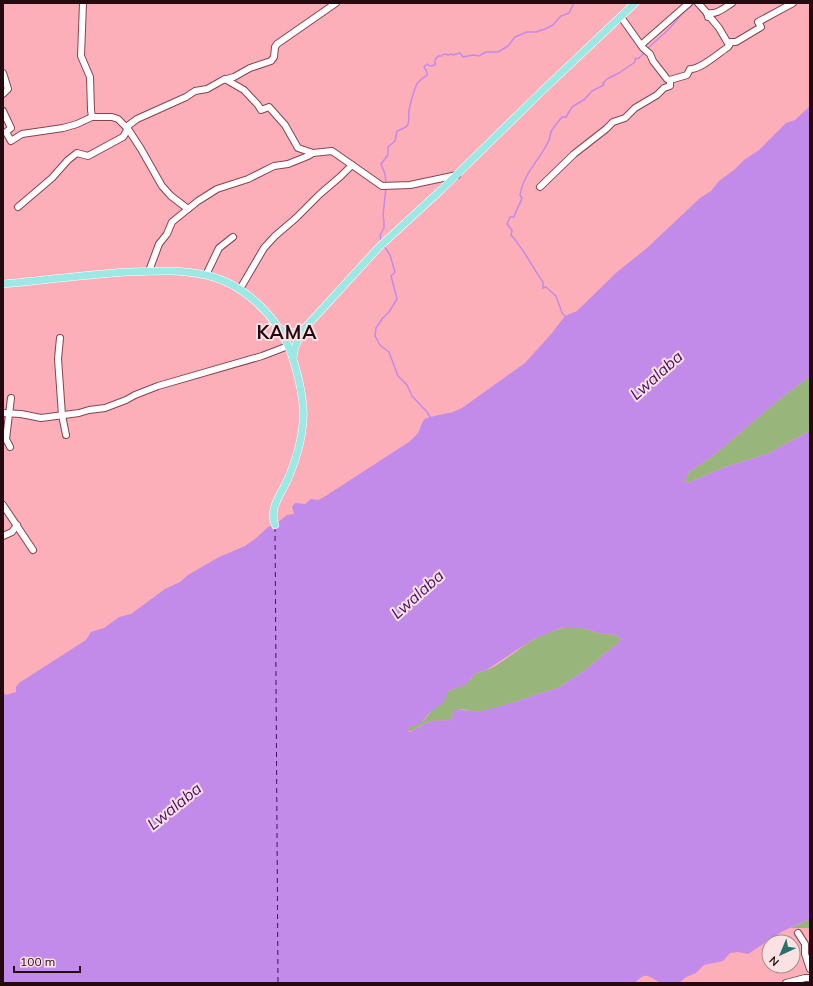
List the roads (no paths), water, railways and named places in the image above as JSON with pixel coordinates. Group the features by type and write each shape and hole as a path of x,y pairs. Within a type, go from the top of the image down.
{"main road":[{"path":"293,361 295,348 303,330 382,245 635,3"},
{"path":"3,284 98,274 169,271 206,275 240,289 257,303 280,329 288,346 300,388 303,405 303,422 295,460 290,475 276,498 273,516 274,524"},
{"path":"280,329 292,333 303,330"}],"street":[{"path":"83,3 82,56 90,77 90,110 92,117"},
{"path":"18,207 52,178 68,160 77,153 88,156 123,137 131,123 137,119 186,97 195,91 207,89 250,68 271,61 274,57 275,47 277,44 336,3"},
{"path":"641,45 689,3"},
{"path":"698,3 707,13 708,17 710,17 715,23 729,45"},
{"path":"707,13 711,14 721,11 732,3"},
{"path":"670,80 687,74 690,69 694,70 702,65 731,42 736,42 761,27 758,22 793,3"},
{"path":"620,16 641,45 650,54 653,61 667,79 670,80"},
{"path":"3,73 8,89 3,94"},
{"path":"225,80 244,90 261,110 269,107 284,124 298,148 313,153 332,151 382,186 410,185 457,174"},
{"path":"540,187 574,154 614,121 624,118 635,108 657,95 664,88 669,87 671,83 670,80"},
{"path":"3,110 10,128 4,131 12,141 22,134 63,128 92,117 113,117 119,120 128,129 162,186 168,193 188,209"},
{"path":"149,271 159,244 167,234 172,222 198,201 217,189 248,179 274,166 288,164 313,153"},
{"path":"240,289 264,248 274,236 296,218 352,165"},
{"path":"206,275 219,248 233,237"},
{"path":"60,338 58,359 62,415 66,435"},
{"path":"6,413 40,418 106,408 158,386 262,356 288,346"},
{"path":"10,447 6,439 6,413 11,398"},
{"path":"3,505 33,550"},
{"path":"3,536 12,532 17,525"},
{"path":"798,933 805,944 805,954 810,969"},
{"path":"786,983 808,980"}],"water":[{"name":"Lwalaba","path":"810,106 810,376 781,398 713,456 689,472 684,481 688,483 725,467 767,454 810,431 810,919 778,934 761,934 761,945 748,954 738,952 730,953 723,961 704,965 696,973 686,977 679,983 663,983 647,976 643,976 635,983 3,983 3,692 6,695 16,692 16,687 19,683 86,640 91,632 104,628 119,617 131,614 165,589 180,582 188,575 219,557 245,546 268,527 277,523 287,515 294,514 292,507 295,503 305,504 311,499 318,500 324,497 409,442 418,433 425,419 453,412 462,408 525,363 565,316 577,311 617,272 647,248 700,198 711,191 719,181 734,170 744,160 759,150 786,123 795,120","holes":["563,628 582,628 598,633 616,635 621,639 584,671 558,688 478,712 456,709 451,720 430,721 410,732 408,731 409,727 421,723 429,713 444,702 448,691 465,685 476,673 485,671 532,640"]}],"waterway":[{"path":"386,183 385,174 381,164 388,155 388,147 395,141 397,131 405,128 408,124 409,110 414,91 418,82 427,75 424,67 427,64 430,66 435,65 435,60 438,56 444,54 453,55 460,53 463,57 473,55 479,56 486,52 498,52 508,46 515,37 527,32 536,32 553,25 561,16 569,13 574,3"},
{"path":"647,49 695,3"},
{"path":"565,316 562,313 556,296 546,287 543,288 543,282 520,246 511,235 512,230 507,224 510,217 514,217 522,198 520,195 524,182 547,144 551,132 556,124 562,117 566,117 572,107 585,99 592,91 604,85 603,83 607,79 635,62 635,59 639,58 645,52"},
{"path":"381,241 380,235 384,228 383,215 386,188"},
{"path":"384,246 390,255 395,272 391,276 397,299 376,328 375,336 380,345 389,352 398,376 407,385 412,396 430,417"}],"district":[{"name":"KAMA","path":"287,332"}]}
